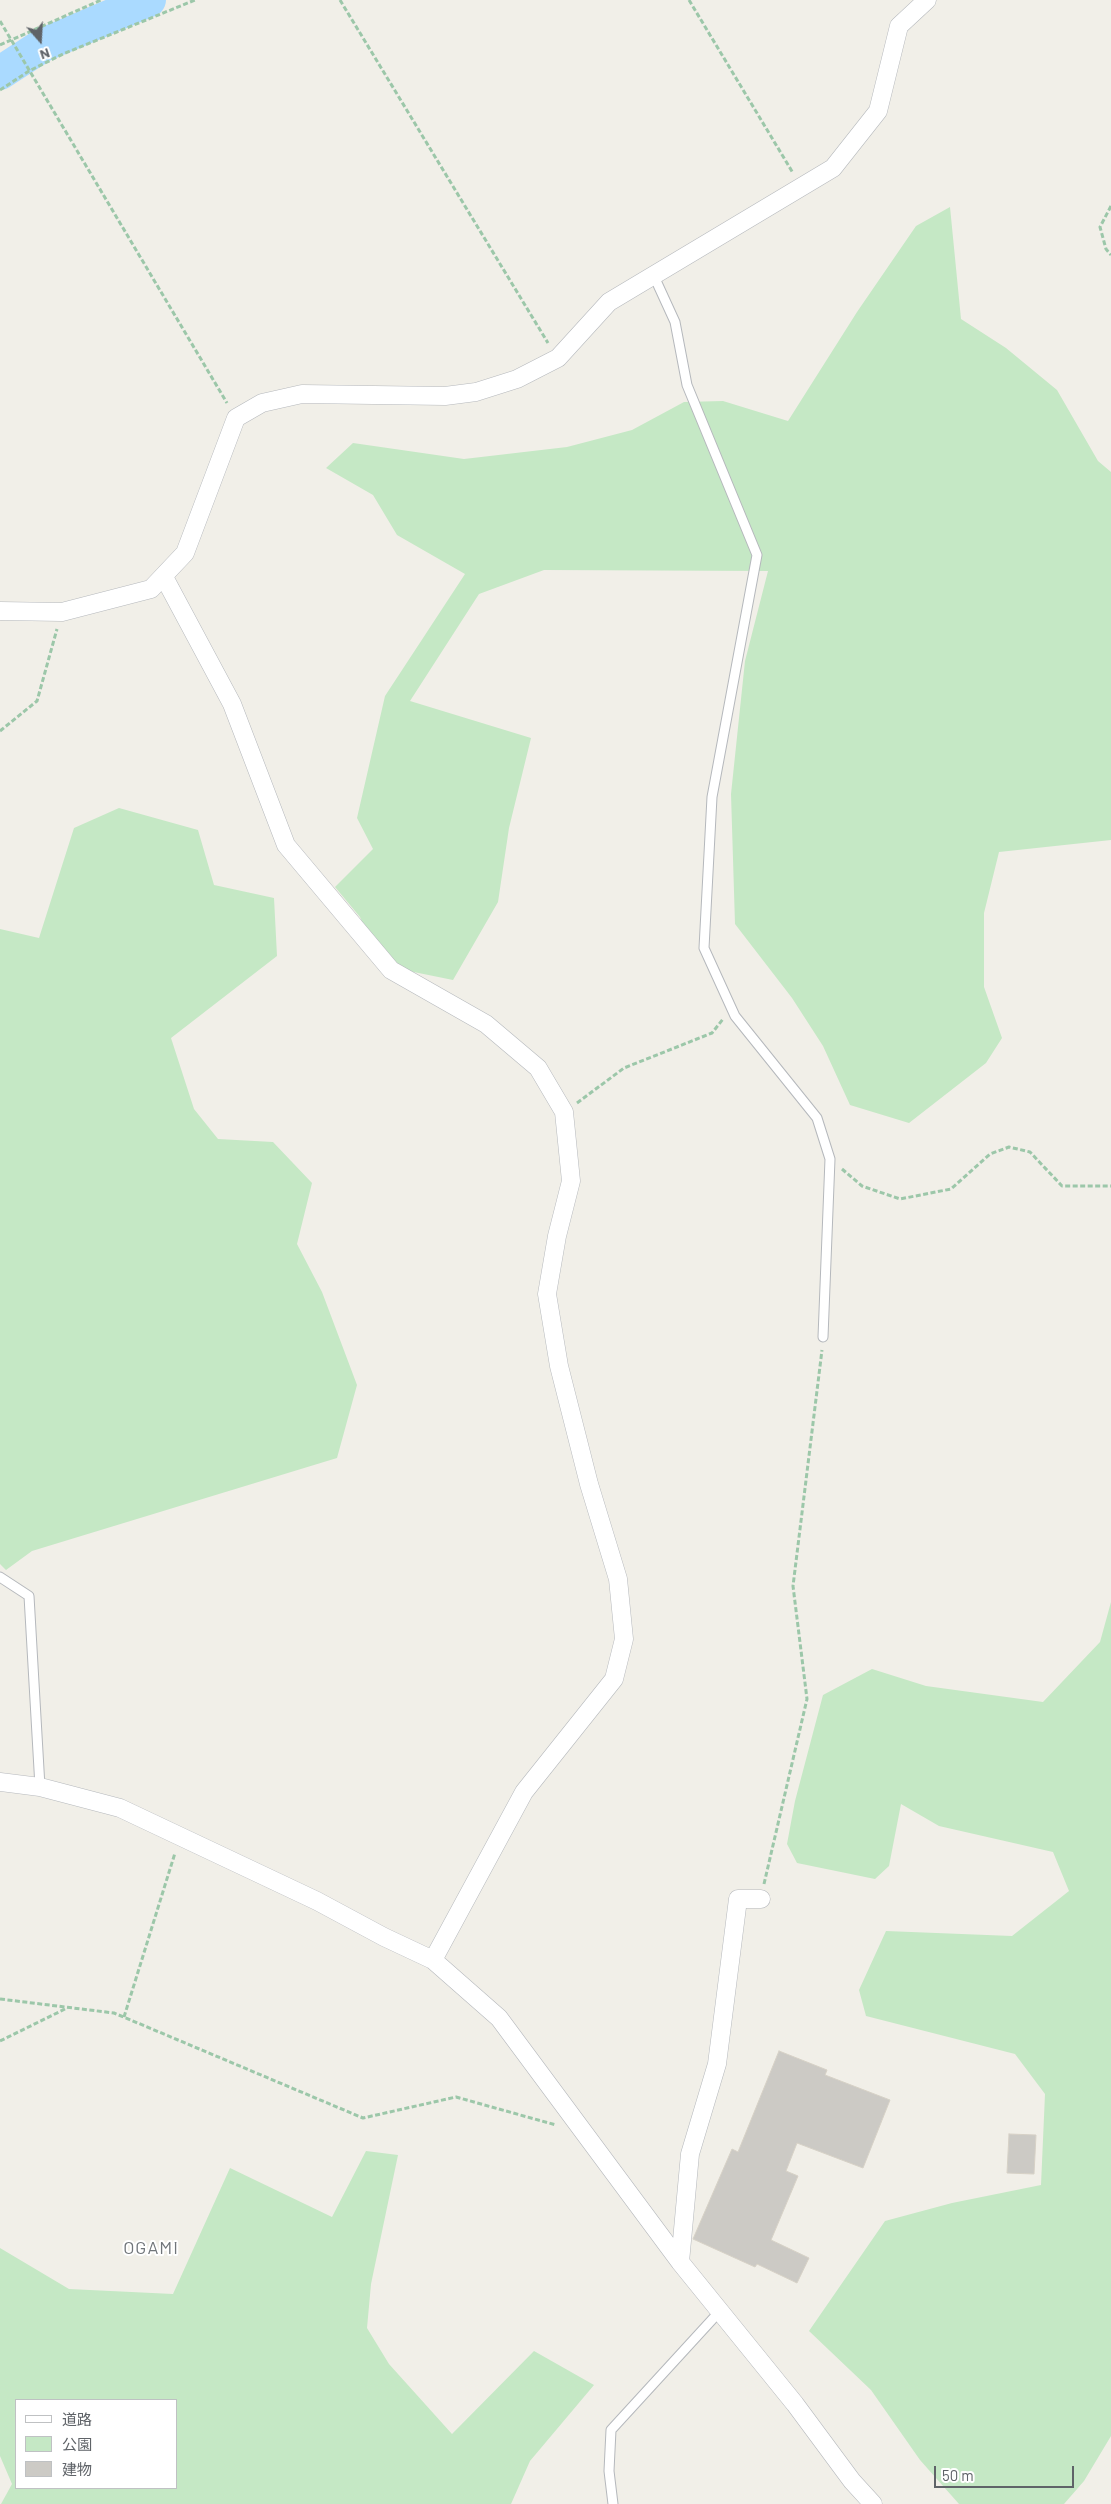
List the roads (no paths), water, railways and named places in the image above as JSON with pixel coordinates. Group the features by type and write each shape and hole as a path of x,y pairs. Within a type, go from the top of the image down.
{"street":[{"path":"0,611 62,612 151,589 185,553 236,418 262,403 302,394 445,396 476,392 517,379 558,358 610,302 653,274 833,168 878,111 899,26 927,0"},
{"path":"164,577 232,704 286,844 392,970 486,1024 538,1068 564,1112 571,1181 557,1236 547,1294 559,1366 589,1484 618,1579 624,1639 614,1679 524,1792 433,1960"},
{"path":"0,1782 40,1787 120,1808 433,1960 499,2018 680,2262 852,2481 873,2504"},
{"path":"680,2262 690,2154 717,2064 738,1899 761,1899"}],"lane":[{"path":"653,274 675,322 687,385 757,555 712,797 704,948 732,1008 817,1118 830,1159 823,1337"},
{"path":"0,1577 29,1596 40,1787"},
{"path":"613,2504 608,2471 611,2430 720,2311"}],"waterway":[{"path":"0,73 43,45 149,0"}],"district":[{"name":"OGAMI","path":"151,2248"}]}
